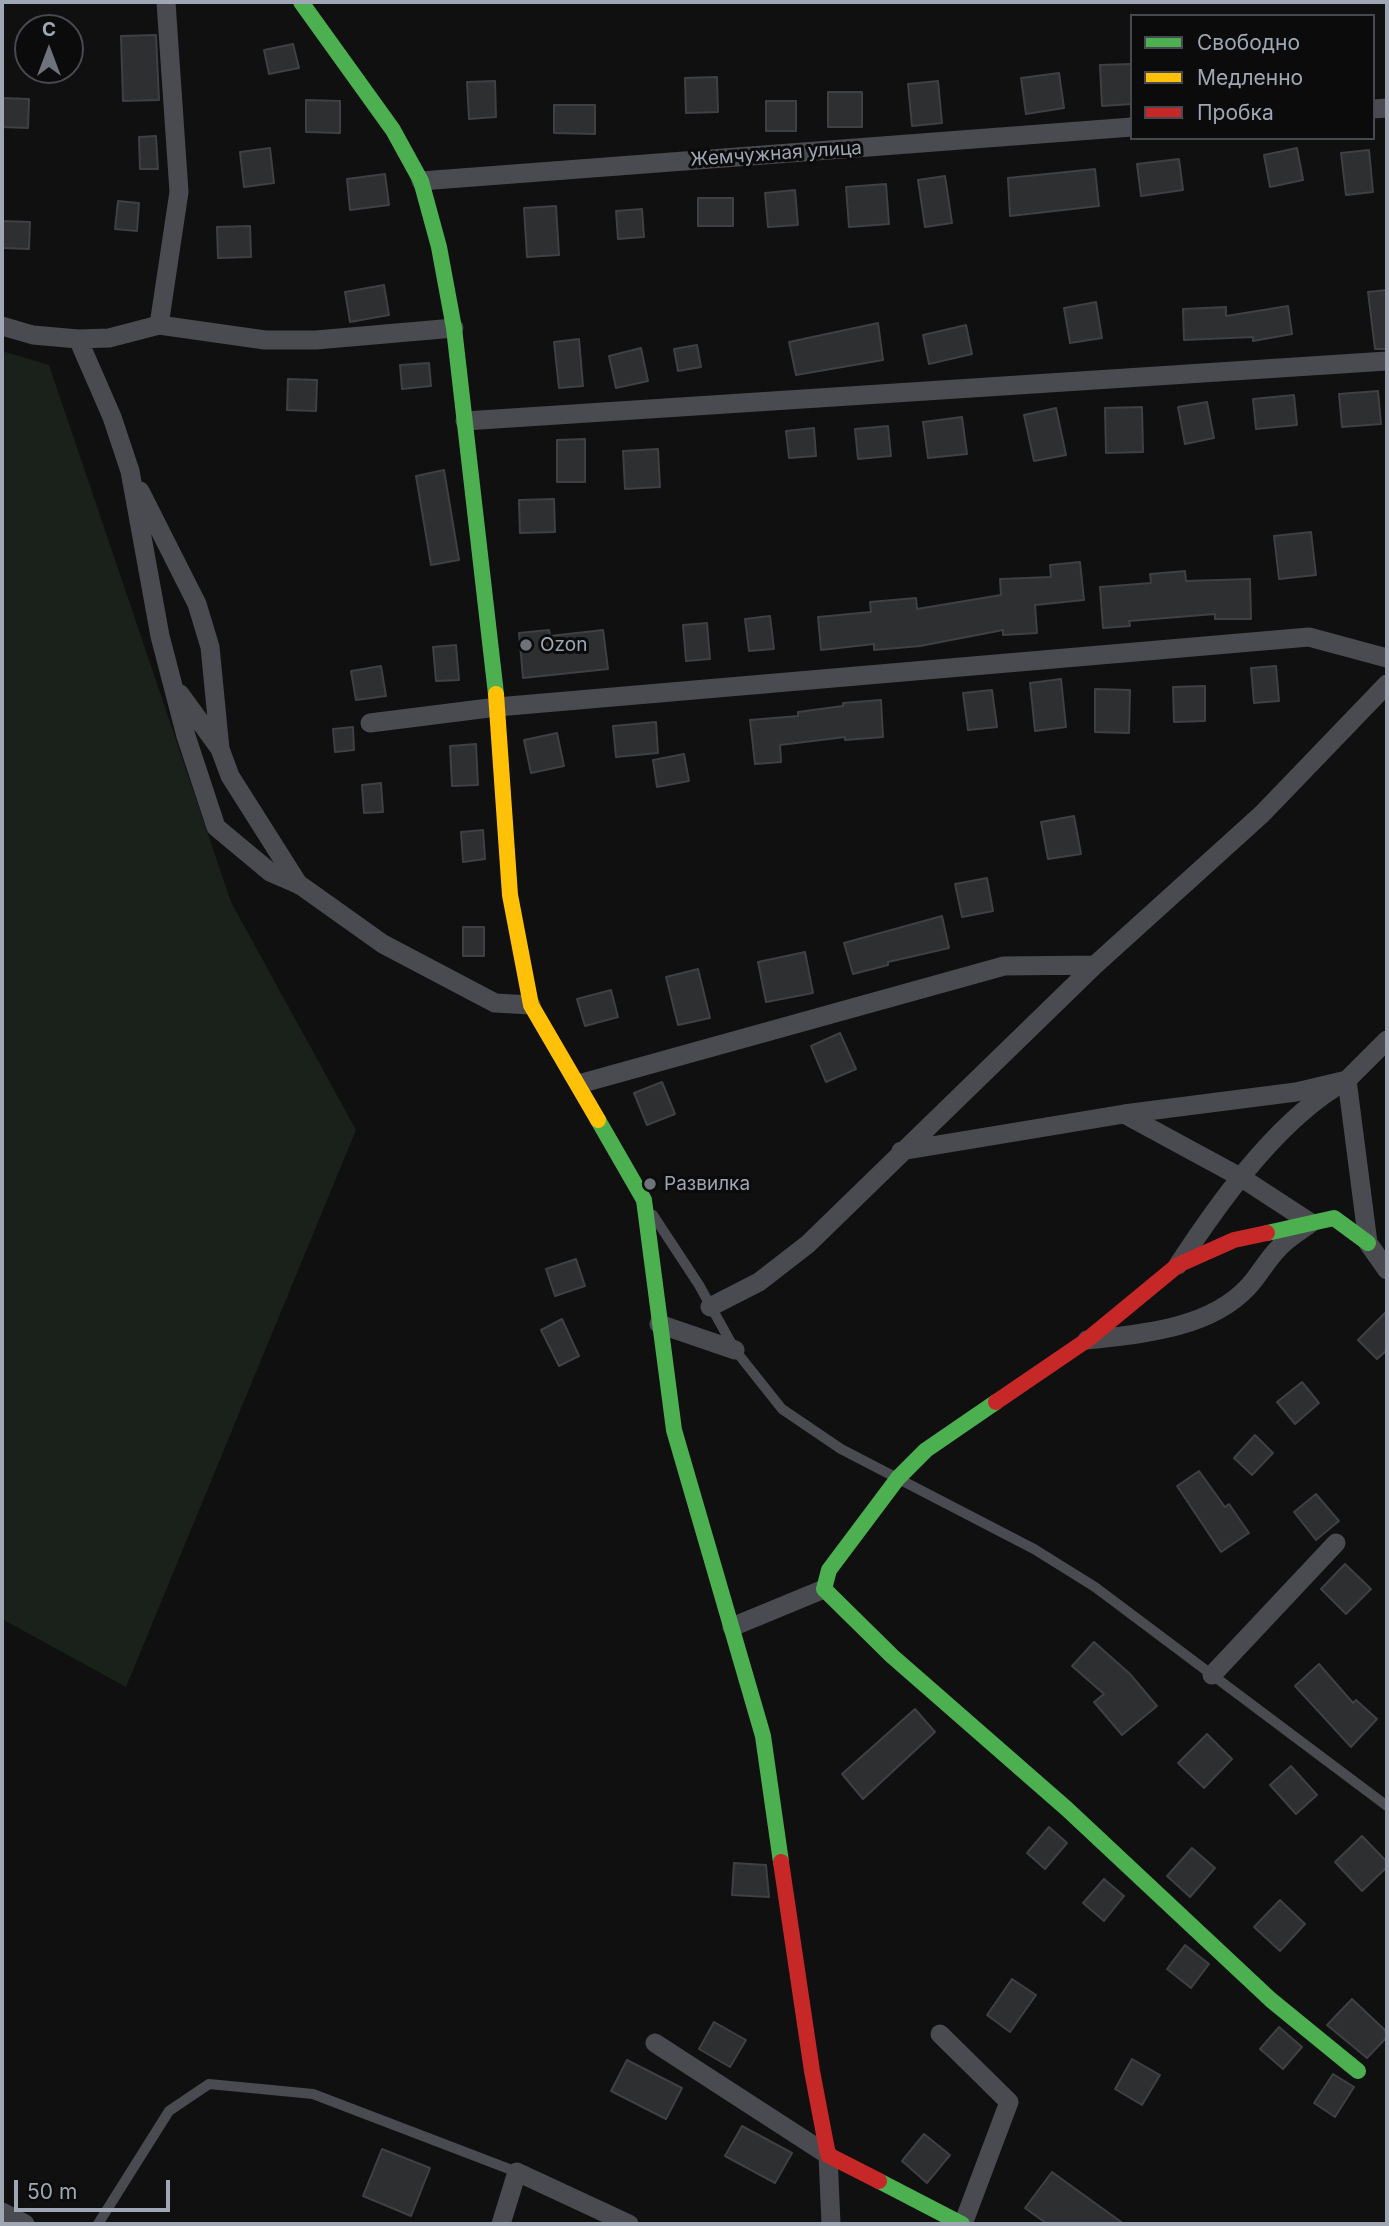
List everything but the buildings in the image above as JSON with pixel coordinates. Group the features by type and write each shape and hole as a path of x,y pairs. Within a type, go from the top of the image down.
{"street":[{"path":"159,325 179,192 166,2"},
{"path":"301,2 393,130 421,181 439,247 454,328 497,707 503,825 510,895 531,1005 644,1200 674,1430 763,1736 812,2071 828,2155 831,2224"},
{"name":"Жемчужная улица","path":"421,181 1130,127"},
{"path":"2,326 33,335 78,339 109,338 159,325 265,340 316,340 454,328"},
{"path":"78,339 112,417 130,471 197,604 210,647 220,749 230,776 300,886"},
{"path":"465,421 1387,361"},
{"path":"130,471 159,636 216,827 270,872 300,886 383,944 495,1003 531,1005"},
{"path":"370,723 497,707 1309,637 1387,659"},
{"path":"710,1307 760,1282 808,1244 1095,965 1262,814 1387,684"},
{"path":"174,686 220,749"},
{"path":"579,1084 1004,966 1095,965"},
{"path":"824,1589 829,1570 898,1478 926,1450 1087,1340 1178,1265 1242,1178 1289,1125 1319,1098 1347,1080 1375,1049 1387,1040"},
{"path":"901,1151 1125,1114 1296,1092 1347,1080"},
{"path":"1347,1080 1368,1243"},
{"path":"1125,1114 1242,1178 1311,1223"},
{"path":"1178,1265 1234,1240 1334,1218 1368,1243 1387,1270"},
{"path":"1087,1340 1134,1335 1178,1325 1224,1307 1247,1289 1283,1243 1311,1223"},
{"path":"659,1324 734,1350"},
{"path":"1212,1675 1336,1543"},
{"path":"732,1627 824,1589"},
{"path":"824,1589 892,1656 1068,1809 1271,2000 1358,2071"},
{"path":"655,2043 828,2155 963,2224 1009,2102 940,2034"},
{"path":"501,2224 517,2172 629,2224"},
{"path":"2,2212 25,2224"}],"lane":[{"path":"644,1200 734,1350 782,1409 841,1449 1034,1549 1095,1587 1387,1805"},
{"path":"98,2224 169,2111 209,2084 313,2094 517,2172"}],"shaded area":[{"path":"2,351 49,365 231,902 356,1130 126,1687 2,1619"}],"traffic: fast":[{"path":"301,2 393,130 421,181 439,247 454,328 496,694"},
{"path":"598,1120 644,1200 674,1430 763,1736 781,1862"},
{"path":"1267,1233 1334,1218 1368,1243"},
{"path":"996,1402 926,1450 898,1478 829,1570 824,1589 892,1656 1067,1809 1271,2000 1358,2071"},
{"path":"879,2181 962,2224"}],"traffic: slow":[{"path":"496,694 510,895 531,1005 598,1120"}],"traffic: jam":[{"path":"996,1402 1087,1340 1178,1265 1234,1240 1267,1233"},
{"path":"781,1862 812,2071 828,2155 879,2181"}],"place":[{"name":"Ozon","path":"526,645"},
{"name":"Развилка","path":"650,1184"}]}
